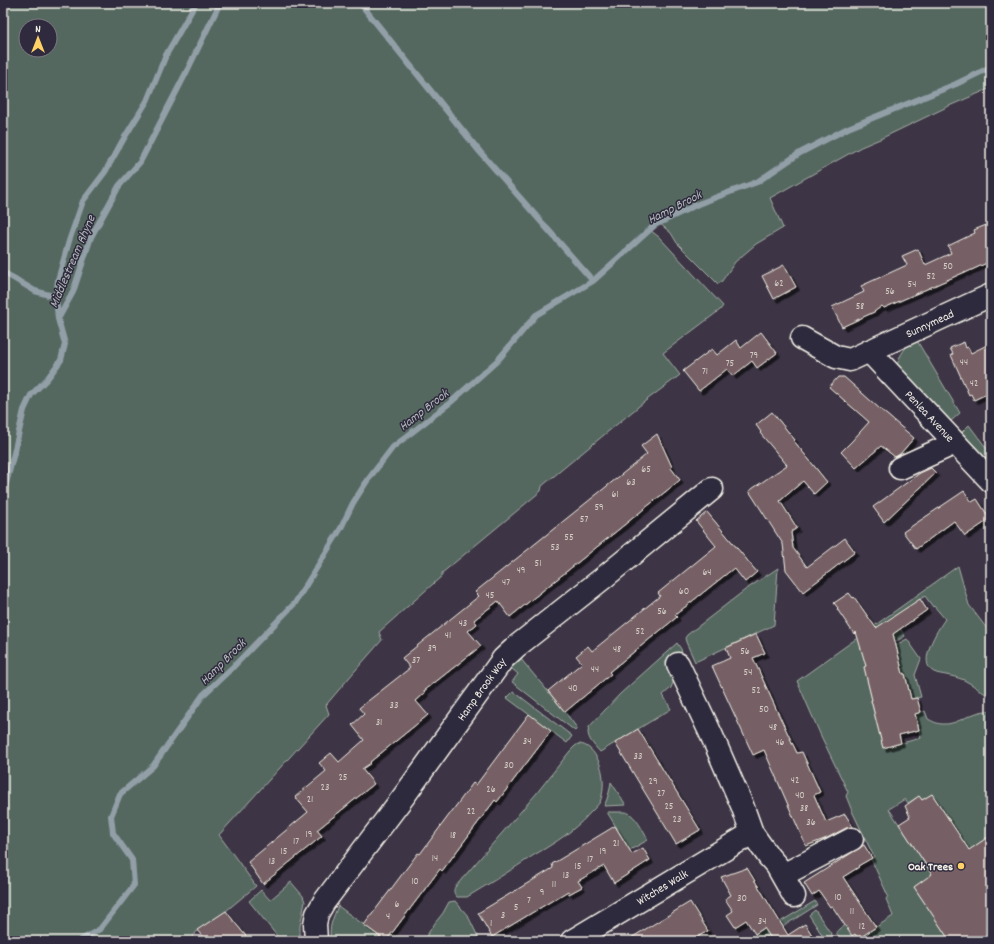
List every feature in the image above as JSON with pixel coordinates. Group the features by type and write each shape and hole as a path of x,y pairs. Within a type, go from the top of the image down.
{"street":[{"name":"Sunnymead","path":"802,338 836,357 850,360 991,295"},
{"name":"Penlea Avenue","path":"869,351 991,481"},
{"path":"900,468 955,443"},
{"name":"Hamp Brook Way","path":"316,941 315,924 317,914 324,902 404,796 503,659 517,646 712,489"},
{"path":"678,664 711,734 742,805 752,833 777,866 794,896"},
{"name":"Witches Walk","path":"572,941 752,833"},
{"path":"782,875 852,839"}],"green space":[{"path":"3,3 991,3 991,88 861,147 770,198 783,228 756,244 735,262 722,281 718,284 677,243 671,233 659,223 650,230 659,237 723,306 720,310 663,353 680,375 644,402 542,486 541,491 442,573 442,576 379,632 382,640 326,705 329,714 219,835 256,886 226,911 198,930 189,941 3,941"},
{"path":"916,339 960,413 951,421 897,367 899,359 904,351 909,344"},
{"path":"969,425 991,454 991,465 961,433"},
{"path":"958,566 969,605 991,634 991,697 964,680 953,676 936,673 929,668 927,661 930,646 945,619 925,596 893,617 905,636 893,643 861,648 866,666 864,667 871,701 883,748 921,738 915,714 925,711 928,719 938,724 948,724 954,723 978,712 991,711 991,835 956,859 965,844 932,794 922,800 919,796 908,803 905,799 889,809 928,868 939,870 914,887 950,941 841,941 836,932 848,923 853,936 855,934 858,939 893,916 886,899 888,896 871,859 874,857 846,796 848,792 797,681"},
{"path":"778,568 774,625 695,662 686,642 685,638 687,635 745,590"},
{"path":"907,639 921,659 915,675 921,697 911,699 905,674 903,674 894,646"},
{"path":"677,643 683,656 671,688 663,695 671,709 600,752 589,737 589,727 620,694"},
{"path":"520,658 565,712 577,728 575,731 512,682 518,674 511,668"},
{"path":"513,692 572,736 567,743 507,698"},
{"path":"578,744 585,745 590,749 595,754 600,764 603,775 603,786 600,802 580,823 558,841 467,897 457,897 454,892 455,887 536,794 570,751"},
{"path":"611,782 626,805 604,806 609,794"},
{"path":"607,812 626,812 633,816 648,840 630,850"},
{"path":"291,882 303,896 305,902 300,926 300,941 281,941 249,901 261,890 270,900"},
{"path":"455,901 468,916 480,941 423,941 449,902"},
{"path":"815,901 817,905 760,941 747,941 778,919 780,922"},
{"path":"338,906 386,941 331,941 331,927"},
{"path":"815,910 836,941 826,941 809,915"}],"building":[{"path":"991,223 991,268 989,262 884,308 882,306 874,312 842,327 832,307 864,292 861,286 907,265 902,256 918,249 925,265 951,253 948,246 975,233 974,230"},
{"path":"784,265 796,287 774,299 762,276"},
{"path":"761,332 777,353 757,368 752,361 733,376 727,369 699,391 683,371 712,349 717,355 736,340 741,348"},
{"path":"964,342 966,348 968,347 971,353 991,343 991,392 974,400 971,394 969,395 951,355 953,354 950,348"},
{"path":"838,377 844,377 914,438 900,454 895,457 881,446 856,468 841,452 869,422 829,387"},
{"path":"772,412 827,482 814,494 803,481 780,501 797,528 791,532 793,548 807,567 845,538 855,552 803,592 786,570 783,544 749,491 787,465 760,433 761,432 756,425"},
{"path":"657,434 672,467 671,468 680,480 510,617 498,601 474,620 477,624 468,631 481,646 424,691 425,693 416,701 428,715 362,769 374,784 317,830 322,836 263,884 248,862 308,812 295,797 326,771 319,763 331,753 339,762 364,740 352,725 364,714 359,708 410,668 402,658 479,596 475,592 647,454 641,446"},
{"path":"931,468 936,473 884,522 873,507 920,473"},
{"path":"964,491 972,502 977,499 990,519 965,536 954,521 916,549 903,532"},
{"path":"707,512 757,572 745,582 734,568 675,615 677,617 609,672 611,674 565,712 548,691 582,663 576,656 588,646 592,651 660,596 658,593 716,546 696,521"},
{"path":"849,593 853,598 854,597 876,628 920,599 927,610 893,634 911,699 917,698 921,712 915,714 919,730 899,735 901,743 883,748 864,667 866,666 856,632 854,634 834,603"},
{"path":"756,634 765,653 753,658 797,753 802,752 820,792 814,795 826,822 845,814 853,827 846,828 827,838 806,846 764,750 753,755 712,666 730,658 726,648"},
{"path":"529,714 551,731 497,802 495,800 442,871 440,869 386,941 364,925 473,783 476,785"},
{"path":"638,729 700,830 676,844 615,743"},
{"name":"Oak Trees","path":"932,794 969,850 991,835 991,941 950,941 914,887 932,874 899,824 910,817 905,806 919,796 922,800"},
{"path":"615,826 632,854 643,848 650,860 614,883 604,866 578,881 582,887 569,894 568,891 492,937 478,913 553,868 552,864"},
{"path":"864,845 872,858 843,877 876,927 858,939 855,934 852,936 832,906 830,907 819,891 812,896 804,883"},
{"path":"747,868 788,935 805,924 816,941 773,941 764,928 755,934 746,920 735,927 727,915 733,911 725,899 731,895 721,877"},
{"path":"690,902 708,931 690,941 626,941"},
{"path":"226,911 250,941 206,941 197,930"}],"waterway":[{"path":"58,319 56,297 58,280 69,241 83,201 105,172 147,101 166,55 196,3"},
{"name":"Middlestream Rhyne","path":"3,495 24,410 31,395 47,379 61,360 65,344 58,319 73,292 91,237 119,186 140,162 220,3"},
{"path":"360,3 480,152 593,281"},
{"name":"Hamp Brook","path":"79,941 100,929 134,885 132,860 113,833 111,816 120,794 153,766 203,695 234,666 295,603 341,528 353,503 367,481 393,447 451,402 498,360 536,315 593,281 655,225 698,204 757,182 800,153 848,128 956,84 991,67"},
{"path":"3,272 35,291 56,297"}],"place":[{"name":"Oak Trees","path":"961,866"}]}
